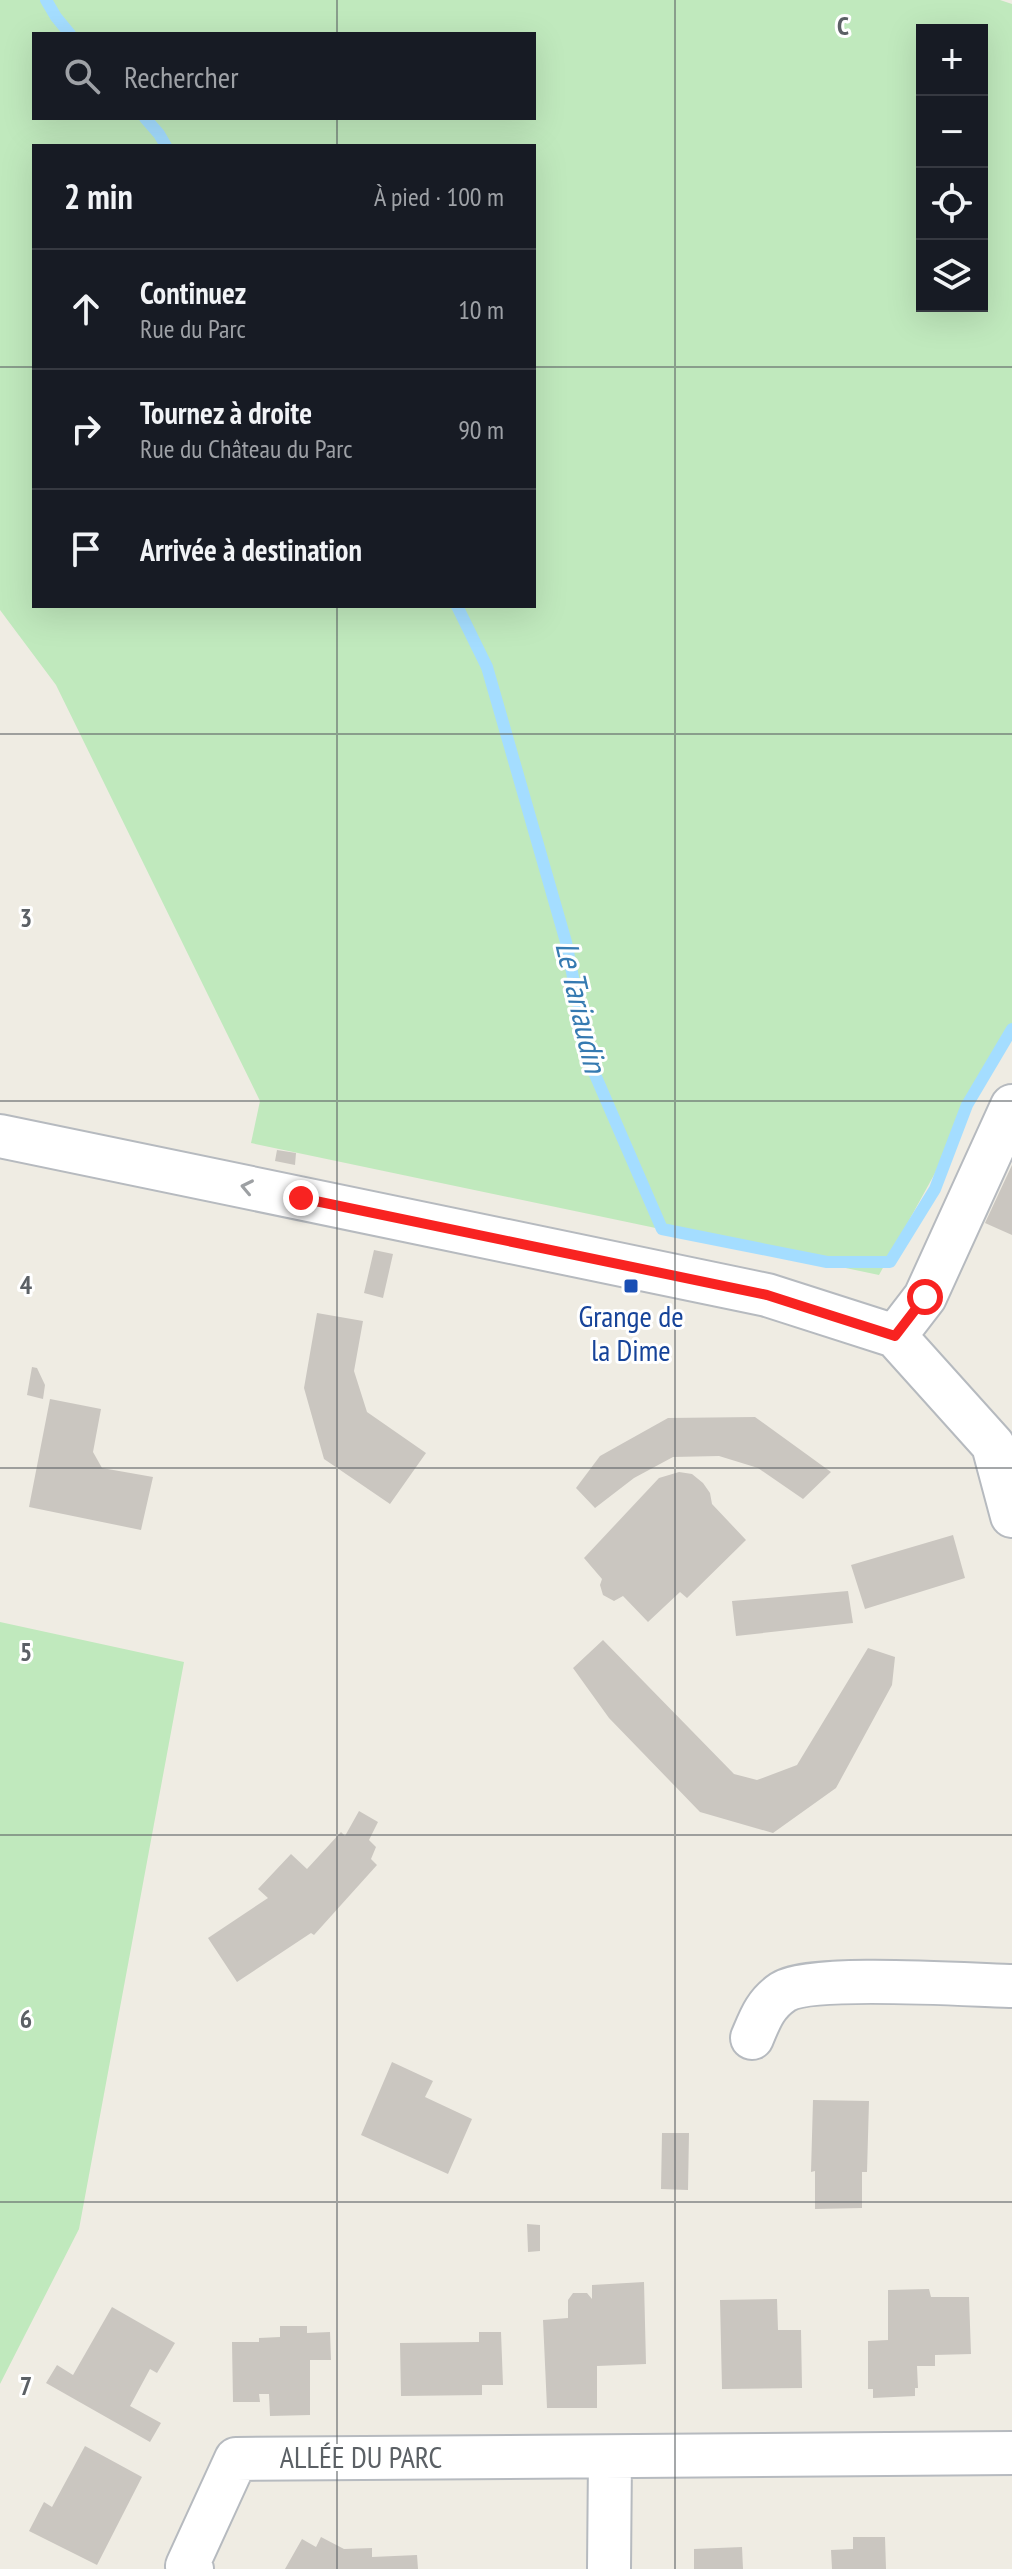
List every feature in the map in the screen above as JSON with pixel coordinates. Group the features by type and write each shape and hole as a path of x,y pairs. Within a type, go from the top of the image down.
{"street":[{"path":"895,1336 925,1297 1012,1106"},
{"path":"0,1136 767,1295 895,1336 1002,1444 1012,1516"},
{"path":"752,2038 766,2006 786,1990 799,1987 827,1982 1012,1986"},
{"name":"ALLÉE DU PARC","path":"192,2569 187,2566 236,2459 1012,2453"},
{"path":"609,2569 610,2458"}],"green space":[{"path":"0,0 1000,0 1012,4 1012,1033 879,1275 251,1143 260,1101 56,685 0,610"},
{"path":"0,1622 184,1662 79,2229 0,2384"}],"building":[{"path":"277,1150 296,1153 295,1165 275,1161"},
{"path":"1012,1165 1012,1235 985,1223"},
{"path":"374,1250 393,1254 383,1298 364,1293"},
{"path":"317,1313 363,1321 354,1371 367,1412 426,1453 390,1504 324,1459 304,1388"},
{"path":"32,1367 37,1368 45,1385 43,1399 27,1395"},
{"path":"50,1399 101,1409 93,1452 102,1468 153,1477 141,1530 29,1507"},
{"path":"755,1417 831,1472 803,1499 758,1468 719,1456 673,1457 634,1478 595,1508 576,1488 600,1456 668,1418"},
{"path":"679,1472 692,1474 703,1483 710,1493 712,1504 746,1540 687,1598 680,1592 648,1622 623,1596 614,1601 603,1595 602,1579 584,1558 659,1478"},
{"path":"953,1535 965,1578 865,1609 851,1565"},
{"path":"848,1591 853,1623 736,1636 732,1601"},
{"path":"603,1640 734,1774 757,1780 797,1765 868,1648 895,1657 892,1685 836,1788 773,1833 700,1812 609,1718 573,1668"},
{"path":"359,1811 378,1822 369,1840 376,1847 371,1859 377,1865 314,1935 311,1933 237,1982 208,1938 268,1898 258,1889 291,1854 307,1869 341,1832 345,1836"},
{"path":"392,2062 433,2081 425,2097 472,2119 448,2174 361,2135"},
{"path":"813,2100 869,2101 867,2172 862,2172 862,2208 815,2209 815,2171 811,2172"},
{"path":"662,2133 689,2133 688,2190 661,2189"},
{"path":"527,2224 540,2225 540,2251 528,2252"},
{"path":"644,2282 646,2364 597,2366 597,2408 547,2408 543,2320 568,2318 568,2300 573,2293 587,2293 592,2299 592,2285"},
{"path":"929,2289 931,2297 969,2297 971,2354 935,2355 935,2366 917,2366 918,2388 915,2388 915,2396 873,2398 873,2389 868,2389 868,2341 888,2340 888,2290"},
{"path":"777,2299 778,2330 801,2330 802,2388 722,2389 720,2300"},
{"path":"112,2307 175,2343 157,2373 150,2369 130,2406 161,2423 150,2442 46,2383 57,2365 73,2375"},
{"path":"280,2326 307,2326 307,2333 330,2332 331,2360 310,2360 310,2415 270,2416 269,2394 259,2394 260,2402 233,2402 232,2342 259,2342 259,2338 280,2337"},
{"path":"479,2332 501,2332 503,2385 482,2385 482,2395 401,2396 400,2343 479,2342"},
{"path":"85,2446 142,2477 97,2565 29,2531 44,2502 52,2507"},
{"path":"321,2537 344,2549 372,2548 372,2557 417,2555 418,2569 285,2569 302,2539 316,2547"},
{"path":"853,2537 885,2537 886,2569 832,2569 831,2550 853,2549"},
{"path":"742,2547 743,2569 694,2569 694,2549"}],"waterway":[{"name":"Le Tariaudin","path":"46,0 68,32"},
{"name":"Le Tariaudin","path":"147,120 165,144"},
{"name":"Le Tariaudin","path":"458,608 487,667 566,942 590,1063 662,1229 827,1262 890,1262 935,1189 967,1105 1012,1029"}],"place":[{"name":"Grange de la Dime","path":"631,1286"}],"route":[{"path":"301,1198 767,1295 895,1336 925,1297"}]}
